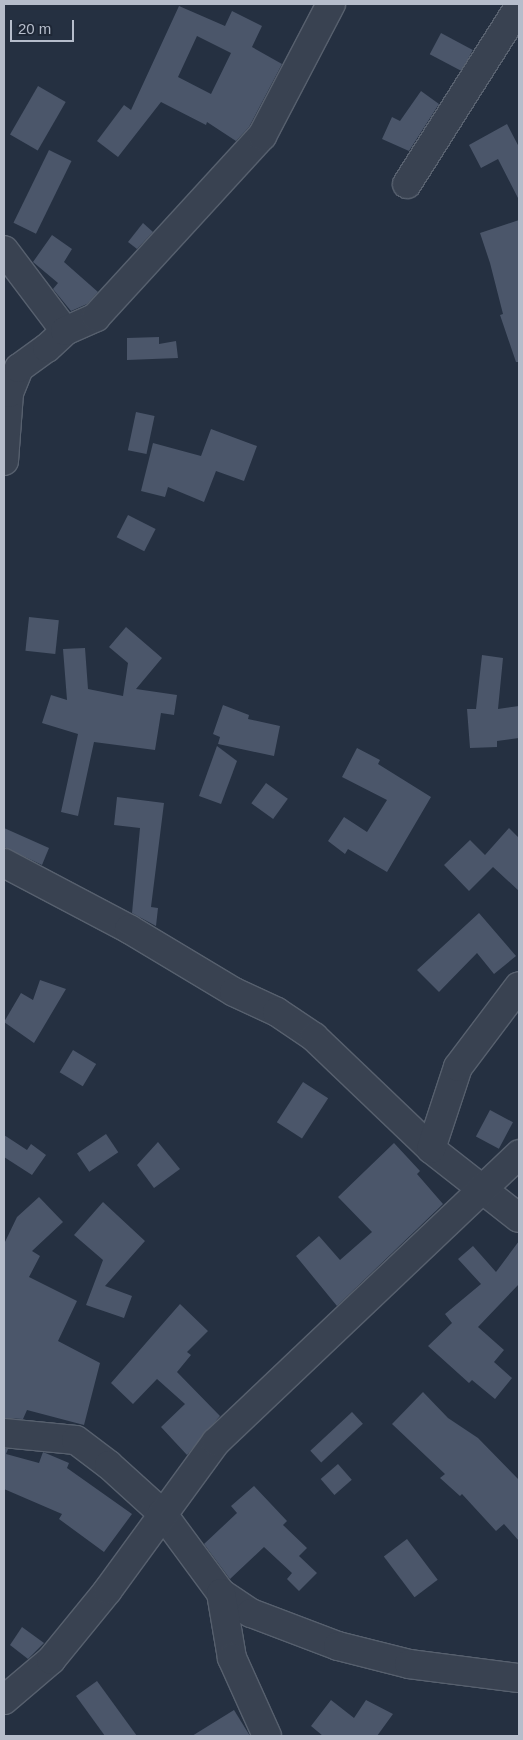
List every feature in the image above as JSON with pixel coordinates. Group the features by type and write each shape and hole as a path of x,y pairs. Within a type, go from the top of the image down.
{"street":[{"path":"4,461 9,393 18,368 48,348 65,331 96,317 262,136 331,4"},
{"path":"407,184 519,7"},
{"path":"4,250 65,331"},
{"path":"4,863 129,929 314,1037 431,1149 519,1218"},
{"path":"431,1149 458,1066 519,986"},
{"path":"4,1700 51,1660 108,1590 162,1513 216,1442 519,1154"},
{"path":"4,1433 76,1440 109,1464 162,1513 221,1593 251,1614 338,1646 409,1664 519,1678"},
{"path":"221,1593 232,1658 266,1736"}],"building":[{"path":"179,6 225,26 232,11 262,26 252,47 282,64 249,127 236,141 207,122 206,125 161,102 118,157 97,141 124,105 131,110","holes":["197,36 231,53 211,94 178,77"]},
{"path":"441,33 473,50 462,71 430,54"},
{"path":"38,86 66,102 38,150 10,134"},
{"path":"421,91 439,104 409,151 382,139 392,117 400,121"},
{"path":"507,124 519,147 519,200 498,159 481,168 469,145"},
{"path":"49,150 71,161 36,234 13,223"},
{"path":"519,220 519,362 516,362 500,315 503,314 480,233"},
{"path":"143,223 153,232 137,249 128,242"},
{"path":"52,235 72,249 64,262 98,292 87,304 71,311 53,289 58,283 33,262"},
{"path":"159,337 159,344 176,341 178,358 127,360 127,338"},
{"path":"136,412 155,416 146,454 128,450"},
{"path":"211,429 257,446 244,481 216,471 204,502 168,487 165,497 141,491 153,443 201,456"},
{"path":"128,515 156,529 144,551 117,537"},
{"path":"29,617 59,620 55,654 25,651"},
{"path":"126,627 162,658 136,689 177,695 174,715 161,713 155,750 94,742 78,816 61,812 78,734 42,723 51,695 67,700 63,649 85,648 88,689 123,696 128,663 109,647"},
{"path":"482,655 503,658 498,709 519,706 519,738 497,741 497,747 470,748 467,709 476,709"},
{"path":"223,705 249,715 248,719 280,726 274,756 218,744 220,737 213,734"},
{"path":"217,746 237,761 221,804 199,796"},
{"path":"357,748 380,760 378,764 431,797 387,872 348,849 345,854 328,841 344,817 367,832 387,800 342,777"},
{"path":"266,783 288,799 273,819 251,803"},
{"path":"117,797 164,803 151,907 158,908 156,926 132,913 140,828 114,825"},
{"path":"4,828 49,848 42,865 4,847"},
{"path":"509,828 519,838 519,891 493,867 469,891 444,865 470,840 485,855"},
{"path":"479,913 516,956 494,974 477,953 439,992 417,970"},
{"path":"40,980 66,989 34,1043 4,1022 21,993 33,1000"},
{"path":"73,1050 96,1064 83,1086 60,1072"},
{"path":"303,1082 328,1098 302,1139 277,1122"},
{"path":"490,1110 513,1122 499,1149 476,1136"},
{"path":"106,1134 118,1152 89,1172 77,1154"},
{"path":"4,1135 27,1150 31,1144 46,1155 32,1175 4,1157"},
{"path":"158,1142 180,1169 154,1188 137,1165"},
{"path":"394,1143 420,1171 417,1174 443,1204 337,1306 296,1256 319,1236 340,1260 372,1232 338,1197"},
{"path":"39,1197 63,1222 32,1251 40,1256 29,1277 77,1301 58,1341 100,1363 84,1425 27,1410 23,1419 4,1418 4,1244 17,1217"},
{"path":"103,1202 145,1241 105,1286 132,1296 124,1318 86,1305 103,1260 74,1235"},
{"path":"519,1241 519,1284 478,1327 504,1350 494,1362 512,1378 495,1399 472,1380 469,1383 428,1346 452,1323 445,1314 481,1284 458,1259 473,1246 496,1272"},
{"path":"180,1304 208,1331 187,1352 191,1355 177,1372 220,1416 187,1455 161,1427 185,1404 157,1379 133,1404 111,1383"},
{"path":"423,1392 448,1418 478,1438 519,1480 519,1541 504,1524 496,1531 462,1494 460,1496 440,1478 445,1474 392,1424"},
{"path":"352,1412 363,1424 321,1463 310,1451"},
{"path":"4,1449 8,1449 6,1454 39,1463 43,1452 69,1463 67,1468 132,1514 104,1552 59,1519 62,1514 4,1489"},
{"path":"338,1464 352,1480 334,1495 321,1479"},
{"path":"254,1486 287,1521 283,1525 307,1548 299,1556 317,1573 299,1591 287,1579 292,1573 264,1547 230,1579 204,1544 237,1513 231,1506"},
{"path":"407,1539 438,1580 415,1597 384,1556"},
{"path":"22,1627 44,1643 28,1659 10,1645"},
{"path":"97,1681 137,1736 105,1736 76,1696"},
{"path":"331,1700 354,1718 366,1700 393,1714 377,1736 323,1736 311,1726"},
{"path":"234,1710 250,1736 192,1736"}]}
